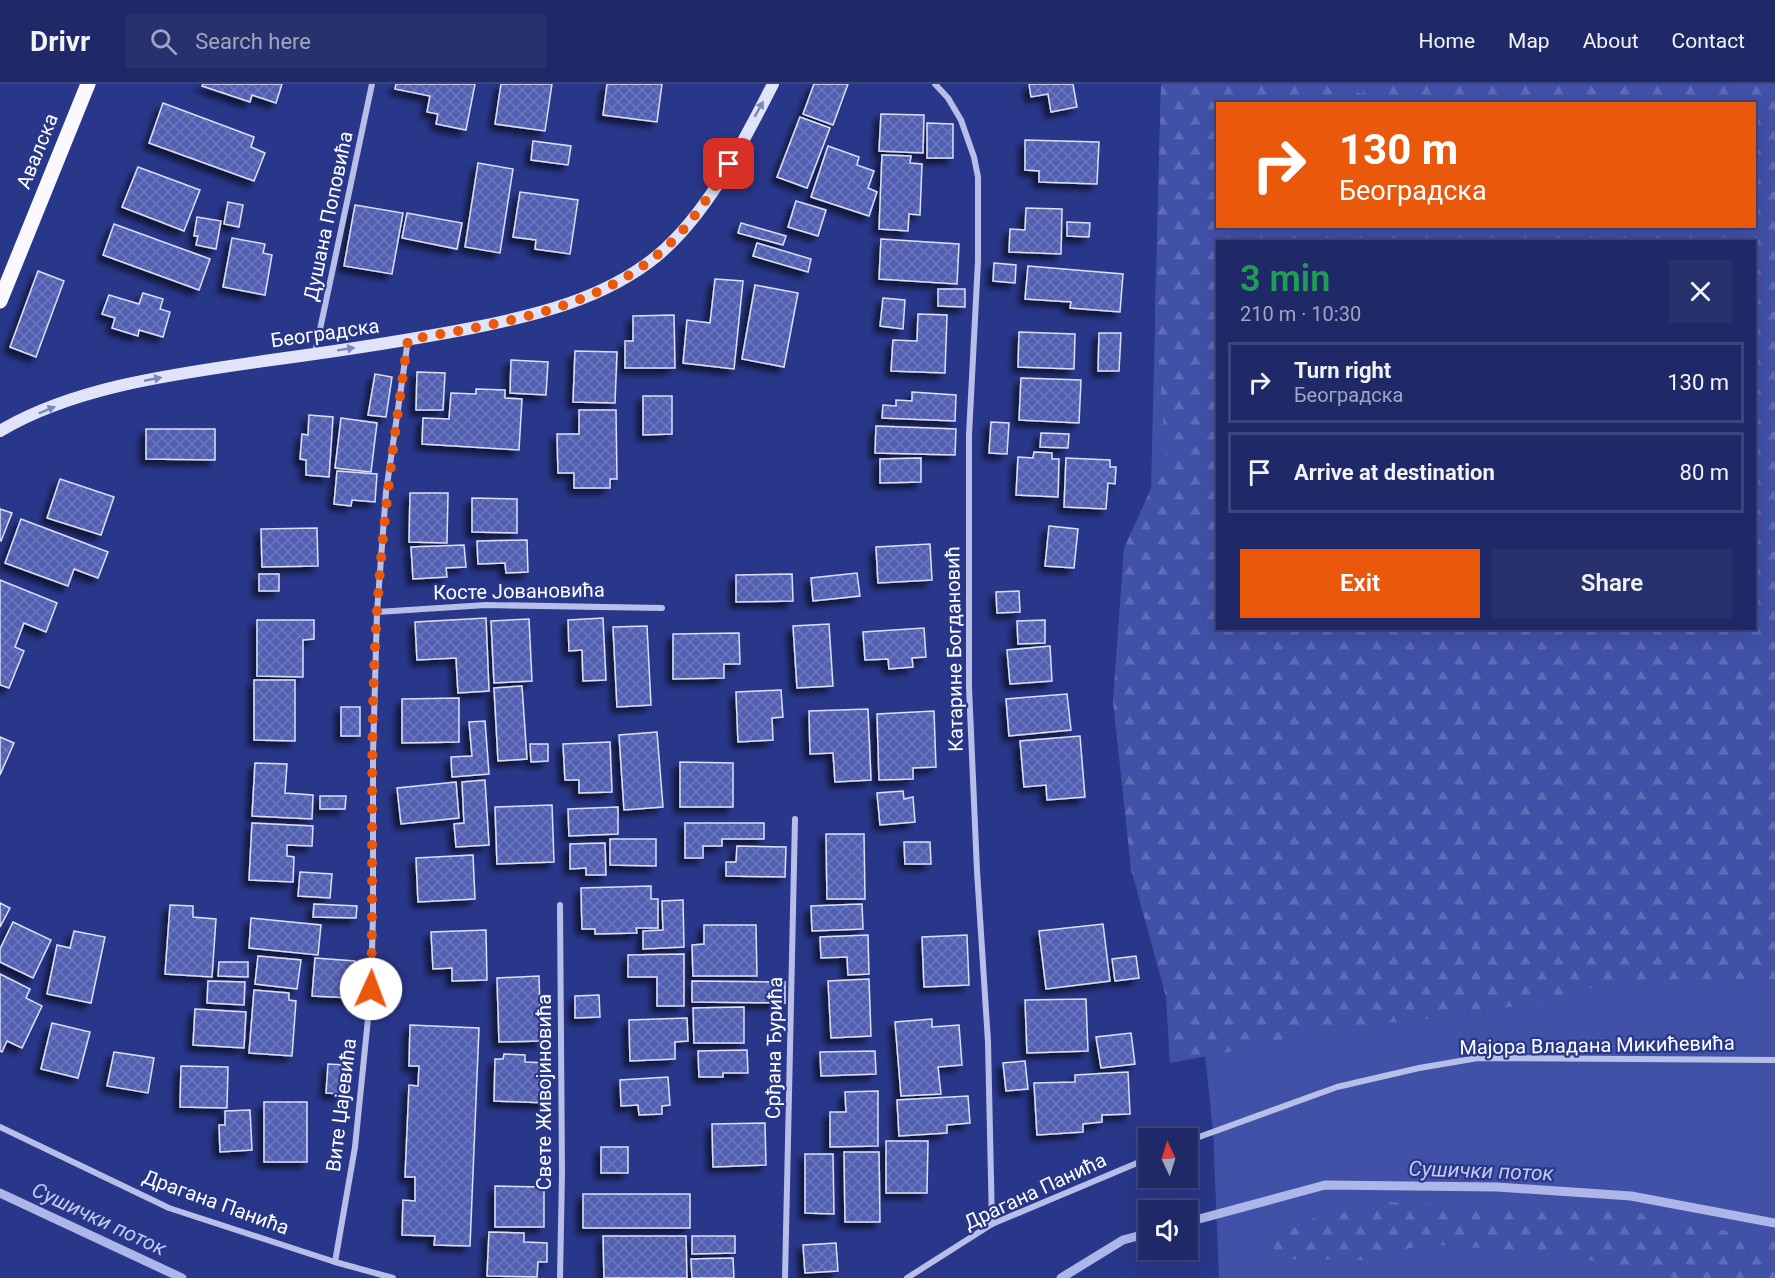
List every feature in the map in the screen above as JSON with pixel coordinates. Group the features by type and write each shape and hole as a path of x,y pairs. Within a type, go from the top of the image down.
{"main road":[{"name":"Авалска","path":"0,301 88,84"}],"street":[{"name":"Душана Поповића","path":"315,354 372,84"},
{"name":"Београдска","path":"0,431 66,402 115,387 194,371 408,340 512,320 576,301 631,275 657,256 684,230 729,164 773,84"},
{"name":"Катарине Богдановић","path":"935,84 948,98 961,120 974,157 979,186 978,261 969,435 969,687 977,871 988,1042 992,1224"},
{"name":"Вите Џајевића","path":"335,1262 355,1147 371,989 373,742 377,612 386,492 408,340"},
{"name":"Косте Јовановића","path":"377,612 486,605 662,608"},
{"name":"Срђана Ђурића","path":"785,1278 795,819"},
{"name":"Свете Живојиновића","path":"560,905 562,1173 560,1278"},
{"name":"Мајора Владана Микићевића","path":"1198,1137 1336,1087 1419,1068 1478,1058 1775,1060"},
{"name":"Драгана Панића","path":"0,1126 169,1208 335,1262 393,1278"},
{"name":"Драгана Панића","path":"907,1278 992,1224 1138,1163"}],"green space":[{"path":"1161,84 1775,84 1775,1278 1219,1278 1213,1131 1150,528"},
{"path":"1161,84 1328,84 1363,94 1362,84 1775,84 1775,979 1618,980 1539,1003 1418,1020 1308,1030 1267,1045 1170,1063 1166,997 1131,869 1113,701 1124,548 1166,456 1155,313"},
{"path":"1388,1202 1529,1211 1635,1212 1775,1241 1775,1278 1674,1278 1653,1271 1549,1253 1426,1244 1363,1260 1282,1259 1269,1241 1311,1219"}],"building":[{"path":"203,84 282,84 276,103 252,95 250,102 202,86"},
{"path":"396,84 475,84 466,130 436,124 438,114 427,112 430,96 395,89"},
{"path":"501,84 552,84 545,131 495,124"},
{"path":"607,84 662,84 657,122 603,115"},
{"path":"814,84 848,84 833,125 803,114"},
{"path":"1029,84 1073,84 1077,107 1051,112 1048,94 1031,97"},
{"path":"163,103 254,137 251,147 265,153 254,181 149,143"},
{"path":"881,114 924,115 923,153 879,151"},
{"path":"800,117 830,128 807,188 777,177"},
{"path":"927,123 953,124 953,158 927,158"},
{"path":"1025,140 1099,142 1097,184 1039,182 1039,171 1025,170"},
{"path":"533,141 571,146 568,165 531,160"},
{"path":"828,146 859,157 857,165 874,171 868,188 877,192 869,216 811,197"},
{"path":"882,155 911,156 910,163 922,164 920,215 909,214 908,231 879,229"},
{"path":"478,163 513,169 500,253 465,247"},
{"path":"138,167 200,190 184,231 122,207"},
{"path":"520,192 578,200 570,254 535,249 536,240 513,237"},
{"path":"796,201 826,210 818,236 788,227"},
{"path":"228,202 243,205 239,227 224,224"},
{"path":"355,205 403,213 392,274 344,266"},
{"path":"1026,208 1062,209 1061,254 1009,252 1010,229 1025,230"},
{"path":"407,213 462,223 457,249 402,238"},
{"path":"197,217 221,221 216,249 196,245 198,236 194,236"},
{"path":"1067,222 1090,223 1089,237 1067,236"},
{"path":"741,223 786,236 783,245 738,233"},
{"path":"114,224 210,259 199,290 103,255"},
{"path":"232,238 265,244 263,253 272,255 265,295 223,287"},
{"path":"881,239 959,244 957,284 879,279"},
{"path":"757,243 811,259 808,272 753,256"},
{"path":"994,263 1016,265 1015,283 993,281"},
{"path":"1028,266 1123,274 1120,312 1070,308 1071,302 1025,299"},
{"path":"38,271 64,281 36,357 10,347"},
{"path":"715,279 743,281 734,369 683,363 687,320 710,323"},
{"path":"755,285 798,293 784,367 742,359"},
{"path":"938,289 965,289 965,307 938,306"},
{"path":"143,293 163,299 160,309 170,312 163,337 139,330 138,336 112,328 115,318 102,314 109,295 139,304"},
{"path":"883,298 905,300 903,329 880,326"},
{"path":"918,314 947,315 945,373 891,371 893,340 917,341"},
{"path":"674,315 675,368 625,368 625,341 633,341 633,316"},
{"path":"1019,332 1075,334 1074,369 1018,367"},
{"path":"1099,333 1121,333 1119,371 1098,371"},
{"path":"575,351 617,352 615,403 573,402"},
{"path":"511,360 548,362 546,395 510,393"},
{"path":"417,372 445,373 443,410 416,410"},
{"path":"375,374 392,377 386,417 368,415"},
{"path":"1021,378 1081,380 1079,423 1019,420"},
{"path":"476,389 505,390 505,398 522,399 519,450 422,444 423,418 449,419 451,393 476,394"},
{"path":"912,392 956,395 955,421 882,418 883,405 896,406 896,400 912,401"},
{"path":"643,396 672,396 672,434 643,435"},
{"path":"579,410 616,410 617,479 610,479 610,488 574,488 574,473 558,473 557,434 579,434"},
{"path":"309,415 333,417 329,477 306,475 306,460 300,459 302,434 308,435"},
{"path":"341,418 377,423 371,472 335,468"},
{"path":"991,422 1009,423 1007,454 989,453"},
{"path":"876,426 956,429 955,455 875,453"},
{"path":"146,429 215,429 215,460 146,459"},
{"path":"1041,433 1069,434 1068,448 1040,447"},
{"path":"1034,452 1052,453 1052,459 1059,459 1058,497 1016,495 1018,457 1033,458"},
{"path":"921,458 921,482 880,483 880,459"},
{"path":"1066,458 1110,460 1110,467 1116,467 1115,484 1108,483 1106,509 1064,507"},
{"path":"337,471 377,474 375,502 352,500 351,506 334,504"},
{"path":"60,479 114,497 101,535 47,518"},
{"path":"410,493 448,493 447,543 409,542"},
{"path":"472,498 517,499 517,533 472,532"},
{"path":"0,509 12,513 1,541 0,540"},
{"path":"21,519 108,552 98,578 74,569 68,586 5,563"},
{"path":"1049,526 1078,529 1074,568 1045,566"},
{"path":"317,528 318,566 262,567 261,529"},
{"path":"527,540 528,572 506,573 505,563 478,564 477,541"},
{"path":"930,544 932,580 878,583 876,547"},
{"path":"464,545 466,567 446,568 447,577 413,579 411,547"},
{"path":"857,573 860,596 813,601 811,578"},
{"path":"259,574 279,574 279,591 259,591"},
{"path":"792,574 793,601 736,602 736,575"},
{"path":"0,580 57,603 46,632 24,623 15,647 24,651 9,688 0,685"},
{"path":"1019,591 1020,612 997,613 996,592"},
{"path":"486,618 489,691 458,693 456,658 417,660 415,622"},
{"path":"603,618 606,680 583,681 582,650 569,651 568,620"},
{"path":"529,619 532,681 494,683 491,621"},
{"path":"257,620 314,620 314,639 303,640 303,677 257,676"},
{"path":"1045,620 1045,643 1018,644 1017,621"},
{"path":"829,624 833,686 797,688 793,626"},
{"path":"647,626 651,705 617,707 613,627"},
{"path":"924,628 926,657 912,658 913,667 889,669 888,659 865,660 863,632"},
{"path":"739,633 740,664 724,664 724,678 673,679 673,634"},
{"path":"1050,646 1052,681 1010,684 1007,650"},
{"path":"254,680 295,680 295,741 254,740"},
{"path":"522,686 527,759 498,761 494,688"},
{"path":"781,690 783,717 772,718 773,740 738,742 736,692"},
{"path":"1067,694 1071,730 1009,736 1006,699"},
{"path":"459,698 459,742 402,743 402,699"},
{"path":"341,707 360,707 360,736 341,736"},
{"path":"868,709 871,780 835,782 833,753 810,754 809,711"},
{"path":"934,711 936,767 913,768 913,779 879,780 877,714"},
{"path":"485,721 489,774 452,777 451,757 472,756 469,722"},
{"path":"657,732 663,807 624,810 619,735"},
{"path":"1080,736 1085,797 1047,800 1046,785 1024,787 1020,741"},
{"path":"0,737 14,743 0,775"},
{"path":"610,742 612,792 579,793 579,780 565,780 563,744"},
{"path":"530,744 548,744 548,761 531,762"},
{"path":"680,762 733,763 733,807 680,807"},
{"path":"255,763 287,764 285,793 313,795 312,819 252,816"},
{"path":"485,780 489,845 456,847 454,824 464,823 462,782"},
{"path":"456,782 459,818 401,824 397,788"},
{"path":"903,791 904,799 913,797 915,822 880,825 877,793"},
{"path":"320,796 346,796 345,809 320,809"},
{"path":"552,805 554,862 497,864 495,807"},
{"path":"618,807 618,834 569,836 568,809"},
{"path":"252,823 313,826 312,846 287,845 287,856 294,857 293,882 249,880"},
{"path":"685,823 764,823 764,839 722,839 722,846 703,846 703,858 685,858"},
{"path":"826,834 864,834 865,899 827,899"},
{"path":"610,839 656,839 656,866 610,865"},
{"path":"904,842 930,842 931,864 905,864"},
{"path":"605,843 606,875 586,875 586,868 570,869 570,844"},
{"path":"737,846 786,847 785,877 726,876 726,862 736,862"},
{"path":"473,855 475,899 418,902 416,858"},
{"path":"300,872 332,874 330,898 298,896"},
{"path":"651,886 651,899 658,899 658,928 636,928 637,933 595,934 595,929 582,929 581,888"},
{"path":"683,900 684,947 643,949 643,931 663,930 662,901"},
{"path":"0,903 10,908 0,927"},
{"path":"314,904 357,906 356,918 313,917"},
{"path":"862,904 863,929 812,931 811,906"},
{"path":"170,905 193,906 193,917 216,919 212,977 165,974"},
{"path":"251,918 321,925 318,955 249,948"},
{"path":"13,922 51,940 33,978 0,962 0,949"},
{"path":"1103,924 1110,981 1046,989 1039,931"},
{"path":"704,925 756,925 757,976 693,976 692,945 704,944"},
{"path":"486,930 487,980 452,981 452,968 433,969 431,932"},
{"path":"74,931 105,937 91,1003 47,994 57,945 70,948"},
{"path":"868,935 869,974 848,975 847,957 821,958 820,937"},
{"path":"967,935 969,985 924,987 922,937"},
{"path":"684,954 684,1006 657,1006 657,977 628,977 628,955"},
{"path":"258,956 301,960 297,989 255,984"},
{"path":"1136,956 1139,978 1115,981 1112,959"},
{"path":"315,958 355,961 352,998 312,996"},
{"path":"219,962 248,962 248,977 218,976"},
{"path":"0,974 30,989 26,998 42,1006 22,1048 7,1041 2,1052 0,1051"},
{"path":"539,976 541,1041 499,1042 497,978"},
{"path":"869,979 871,1036 831,1038 828,981"},
{"path":"208,981 245,982 244,1005 207,1003"},
{"path":"692,981 785,982 785,1003 692,1002"},
{"path":"254,990 289,993 289,1000 296,1001 292,1056 249,1053"},
{"path":"599,995 600,1017 575,1018 575,996"},
{"path":"1086,999 1088,1051 1027,1053 1025,1000"},
{"path":"744,1007 744,1043 694,1043 693,1008"},
{"path":"195,1009 246,1012 244,1048 193,1045"},
{"path":"687,1018 688,1041 675,1042 675,1059 630,1061 629,1020"},
{"path":"932,1019 932,1027 959,1025 962,1065 938,1067 941,1094 901,1096 895,1022"},
{"path":"52,1023 90,1032 78,1078 41,1069"},
{"path":"410,1025 479,1028 470,1246 434,1245 435,1236 402,1235 403,1200 415,1201 415,1177 405,1177 409,1085 418,1086 419,1066 409,1066"},
{"path":"1131,1033 1135,1064 1101,1068 1096,1037"},
{"path":"747,1050 748,1073 723,1073 723,1077 699,1077 698,1051"},
{"path":"875,1051 876,1074 821,1076 820,1052"},
{"path":"114,1052 154,1058 148,1093 107,1086"},
{"path":"504,1054 525,1055 525,1062 549,1063 548,1103 494,1101 495,1059 503,1059"},
{"path":"1025,1061 1028,1089 1006,1091 1003,1063"},
{"path":"328,1064 346,1065 344,1094 326,1093"},
{"path":"181,1066 228,1067 227,1108 180,1107"},
{"path":"1128,1072 1130,1114 1102,1115 1102,1122 1083,1124 1083,1132 1037,1135 1034,1083 1075,1082 1075,1075"},
{"path":"668,1077 670,1105 662,1106 662,1114 639,1115 638,1105 621,1106 620,1080"},
{"path":"878,1091 878,1146 830,1147 830,1112 846,1112 845,1092"},
{"path":"968,1096 970,1123 947,1125 947,1133 899,1136 897,1100"},
{"path":"264,1102 307,1102 307,1162 264,1162"},
{"path":"250,1110 252,1150 220,1152 219,1125 225,1125 225,1111"},
{"path":"765,1123 766,1165 713,1167 712,1124"},
{"path":"886,1141 928,1141 927,1193 886,1193"},
{"path":"601,1147 628,1147 628,1173 601,1173"},
{"path":"844,1152 879,1152 880,1222 845,1222"},
{"path":"805,1154 833,1154 834,1214 805,1213"},
{"path":"495,1186 544,1187 544,1227 495,1227"},
{"path":"583,1194 690,1194 690,1228 583,1228"},
{"path":"489,1232 524,1233 524,1242 547,1243 547,1262 538,1262 537,1277 487,1276"},
{"path":"603,1236 686,1236 687,1278 604,1278"},
{"path":"692,1236 735,1236 735,1253 692,1254"},
{"path":"836,1243 838,1271 805,1273 803,1245"},
{"path":"733,1258 734,1278 692,1278 691,1259"}],"waterway":[{"name":"Сушички поток","path":"1198,1219 1325,1185 1497,1187 1631,1196 1775,1223"},
{"name":"Сушички поток","path":"0,1193 182,1278"},
{"name":"Сушички поток","path":"1061,1278 1123,1240 1138,1236"}],"route":[{"path":"371,989 374,668 377,612 386,492 408,340 512,320 545,311 576,301 631,275 657,256 684,230 729,164"}]}
